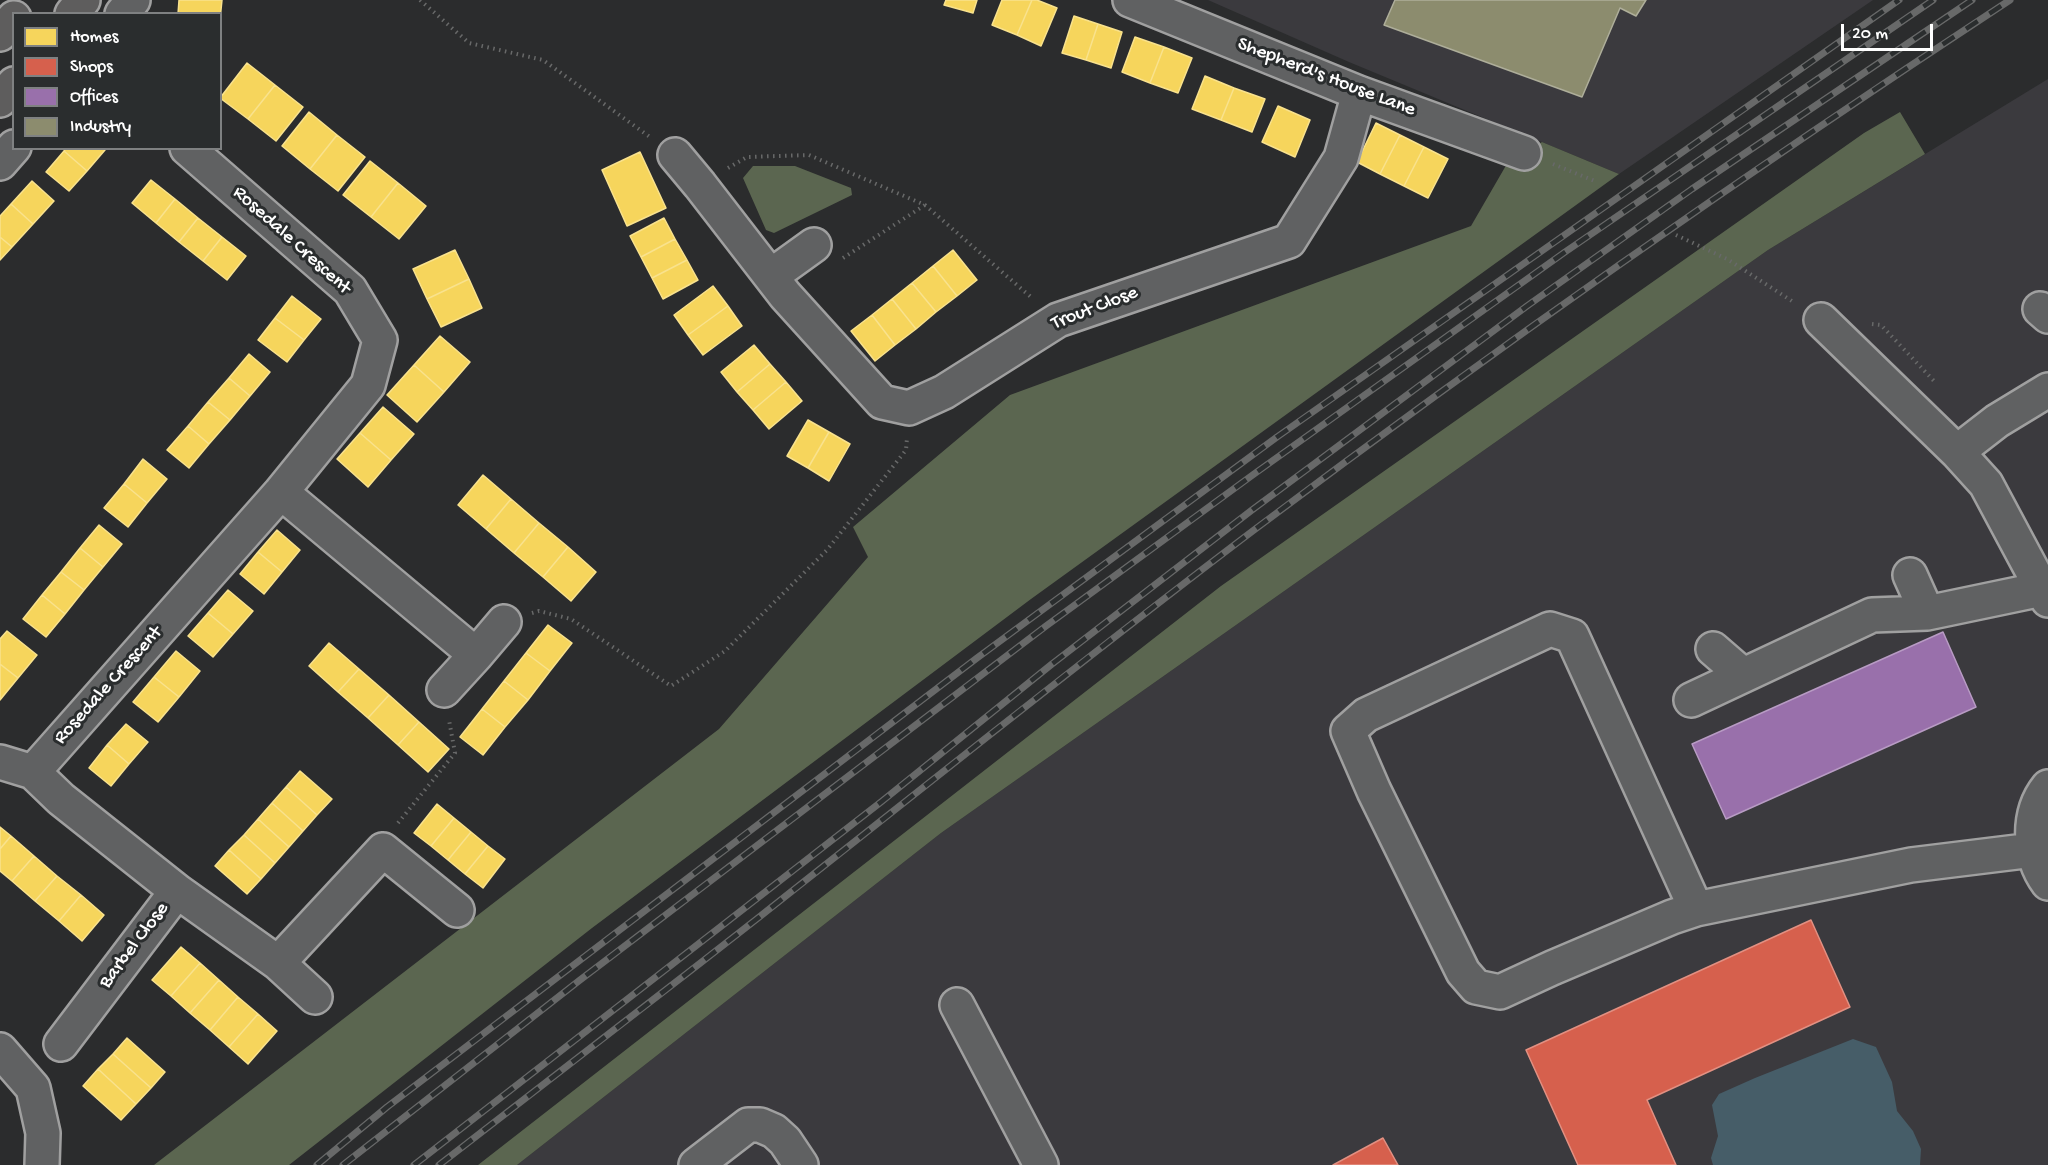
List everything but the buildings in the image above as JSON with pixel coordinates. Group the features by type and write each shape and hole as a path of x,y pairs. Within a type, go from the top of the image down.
{"main road":[{"path":"19,12 28,0"},
{"path":"74,12 83,0"},
{"path":"0,34 12,20"},
{"path":"0,100 12,86"}],"street":[{"path":"124,12 133,0"},
{"name":"Shepherd's House Lane","path":"1130,0 1359,93 1524,153"},
{"name":"Trout Close","path":"909,408 944,392 1058,320 1289,241 1341,159 1359,93"},
{"path":"0,163 12,149"},
{"name":"Rosedale Crescent","path":"33,772 281,492 368,385 381,340 350,290 189,150"},
{"path":"675,156 785,296 882,402 909,408"},
{"path":"771,276 824,254"},
{"path":"1691,700 1872,615 1927,613 2045,595 1986,484 1957,452 1821,320"},
{"path":"1957,452 1997,421 2048,390"},
{"path":"281,492 476,655"},
{"path":"1910,575 1927,613"},
{"path":"444,690 504,622"},
{"path":"1696,909 1572,636 1550,629 1366,715 1348,730 1374,792 1463,972 1476,987 1500,992 1563,963 1696,909 1911,865 2033,850"},
{"path":"1713,649 1743,675"},
{"path":"0,762 33,772 62,799 177,891"},
{"path":"2048,787 2033,821 2033,850 2048,883"},
{"path":"278,963 383,850 457,910"},
{"name":"Barbel Close","path":"62,1044 177,891 278,963 315,997"},
{"path":"957,1005 1041,1165"},
{"path":"0,1050 33,1088 43,1133 42,1165"},
{"path":"696,1165 747,1125 760,1125 774,1131 801,1165"}],"path":[{"path":"420,0 469,42 543,60 675,156"},
{"path":"1524,153 1597,182"},
{"path":"700,185 747,157 809,155 925,205 1058,320"},
{"path":"824,254 925,205"},
{"path":"1676,235 1727,258 1821,320"},
{"path":"504,622 539,611 571,619 671,686 725,651 827,550 906,450 909,408"},
{"path":"383,850 401,819 455,753 444,690"}],"shaded area":[{"path":"1208,0 1873,0 1619,174 1349,62"},
{"path":"2048,79 2048,1165 517,1165 941,833 1768,250"}],"green space":[{"path":"1900,112 1925,154 1768,250 941,833 517,1165 478,1165 1221,586 1864,133"},
{"path":"1542,142 1619,174 1031,599 592,928 289,1165 154,1165 719,729 868,557 853,527 1010,395 1471,226 1508,162"},
{"path":"753,166 795,166 851,188 852,195 774,233 766,230 743,178"}],"water":[{"path":"1853,1039 1876,1047 1892,1082 1897,1111 1913,1131 1921,1149 1920,1165 1713,1165 1711,1158 1718,1136 1712,1105 1719,1094"}],"railway":[{"path":"317,1165 387,1107 977,658 1277,437 1899,0"},
{"path":"343,1165 580,980 1046,626 1565,252 1933,0"},
{"path":"414,1165 881,802 1052,664 1252,510 1527,306 1692,189 1972,0"},
{"path":"439,1165 1129,626 1347,461 1722,193 2010,0"}]}
